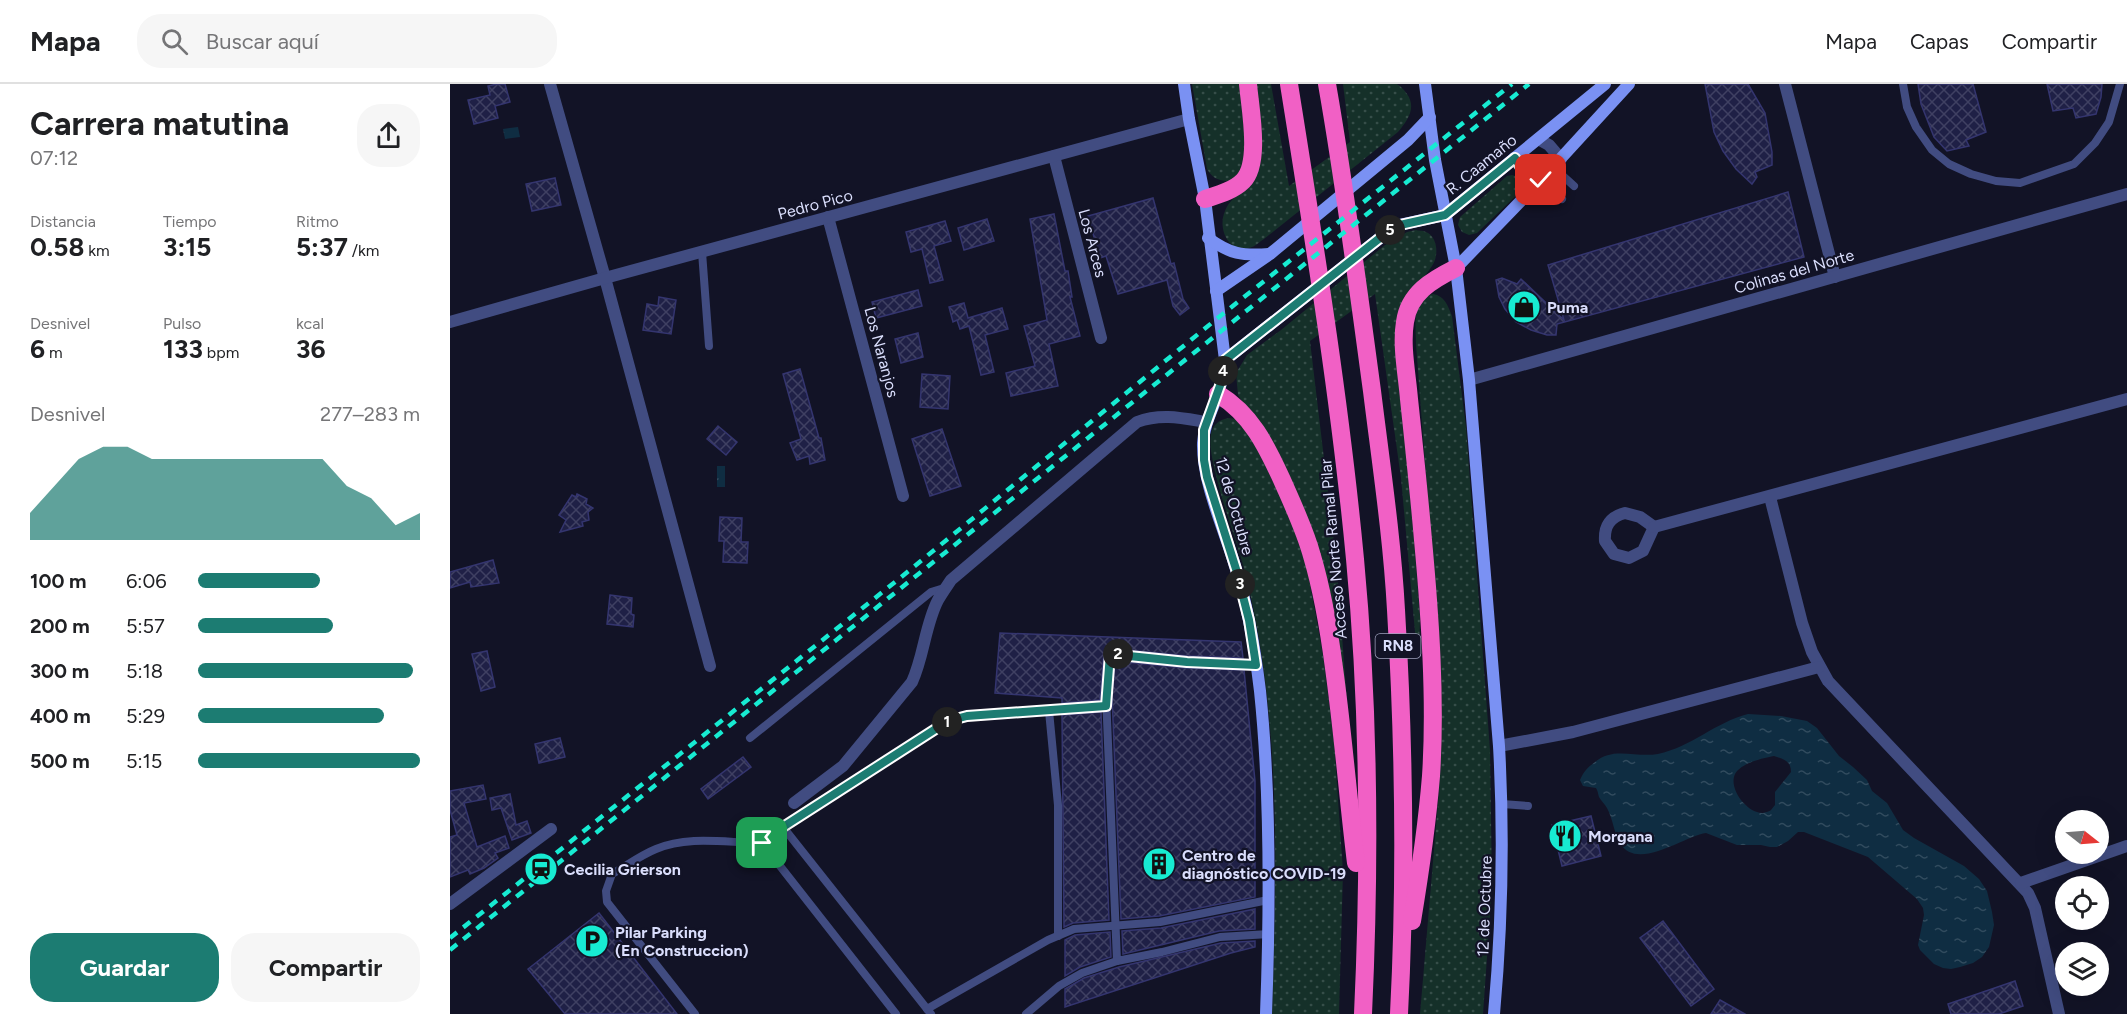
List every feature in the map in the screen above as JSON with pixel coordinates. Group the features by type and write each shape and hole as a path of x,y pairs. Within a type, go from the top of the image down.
{"highway":[{"path":"1205,199 1234,187 1243,181 1250,170 1253,156 1248,84"},
{"name":"Acceso Norte Ramal Pilar","path":"1289,84 1327,335 1354,548 1363,665 1366,768 1366,951 1363,1014"},
{"name":"RN8","path":"1327,84 1338,145 1381,463 1396,609 1403,880 1399,1014"},
{"path":"1401,988 1425,843 1431,775 1432,712 1423,542 1406,370 1405,321 1421,289 1430,281 1456,268"},
{"path":"1218,394 1234,404 1259,435 1301,522 1322,592 1340,714 1366,951"}],"street":[{"path":"550,84 710,666"},
{"name":"12 de Octubre","path":"1184,84 1188,120 1205,199 1208,238 1225,360 1218,394 1206,422 1203,444 1207,477 1239,579 1249,620 1256,665 1266,783 1269,934 1266,1014"},
{"name":"12 de Octubre","path":"1425,84 1435,160 1456,268 1469,380 1499,746 1502,804 1501,941 1494,1014"},
{"name":"R. Caamaño","path":"1225,360 1390,230 1400,225 1445,215 1605,84"},
{"path":"1456,268 1629,84"},
{"path":"1785,84 1835,277"},
{"path":"1216,291 1270,254 1408,140 1430,117"},
{"name":"Pedro Pico","path":"450,322 1188,120"},
{"path":"1538,140 1549,145 1557,163"},
{"name":"Los Arces","path":"1054,156 1101,338"},
{"path":"1515,158 1528,179 1539,182"},
{"name":"Colinas del Norte","path":"1469,380 2127,194"},
{"name":"Los Naranjos","path":"828,217 903,496"},
{"path":"1208,238 1236,254 1270,254"},
{"path":"1654,527 2127,399"},
{"path":"794,803 843,766 912,682 918,669 934,610 951,580 1137,422 1152,417 1170,416 1206,422"},
{"path":"1770,497 1802,623 1819,667 1828,681 2021,883 2035,908 2059,1014"},
{"path":"1499,746 1573,732 1819,667"},
{"path":"450,904 551,829"},
{"path":"2021,883 2127,846"}],"lane":[{"path":"1903,84 1907,107 1932,150 1949,164 1971,174 1996,181 2020,183 2074,164 2095,143 2109,122 2120,84"},
{"path":"1557,163 1574,186"},
{"path":"1539,182 1562,199"},
{"path":"702,252 709,346"},
{"path":"750,738 931,592 945,588"},
{"path":"1117,961 1106,706 1110,654 1187,662 1256,665"},
{"path":"695,1014 607,902 606,891 612,874 656,849 677,843 701,840 762,843 783,827 948,721 967,716 1106,706"},
{"path":"1049,711 1058,805 1058,936"},
{"path":"1502,804 1527,806"},
{"path":"783,827 929,1012 1074,928 1160,922 1268,900"},
{"path":"762,843 896,1014"},
{"path":"1026,1014 1059,986 1082,973 1117,961 1220,937 1269,934"}],"green space":[{"path":"1192,84 1241,84 1246,152 1243,171 1230,181 1217,179 1207,169"},
{"path":"1254,84 1271,84 1289,186 1350,142 1343,84 1396,84 1410,99 1411,109 1398,132 1264,239 1244,249 1237,248 1227,239 1224,233 1223,218 1228,205 1244,189"},
{"path":"1507,176 1519,177 1522,190 1477,233 1469,235 1462,232 1458,225 1460,217"},
{"path":"1416,230 1430,234 1436,247 1432,266 1407,296 1407,452 1420,616 1419,656 1401,478 1375,294 1310,341 1337,568 1348,716 1329,594 1238,395 1236,373 1247,355 1385,245 1407,232"},
{"path":"1433,294 1443,299 1452,316 1466,427 1490,750 1492,886 1483,1014 1420,1014 1439,791 1441,730 1416,315 1421,301"},
{"path":"1228,418 1237,419 1247,427 1288,513 1307,567 1323,655 1334,742 1343,871 1339,1014 1272,1014 1275,850 1271,741 1266,687 1247,580 1217,481 1210,439 1214,426"}],"water":[{"path":"518,127 520,137 505,139 503,129"},
{"path":"717,466 725,466 725,487 717,487"},
{"path":"1748,714 1781,716 1807,721 1817,728 1839,756 1867,780 1872,791 1887,803 1903,830 1964,866 1979,879 1987,891 1994,925 1989,947 1982,957 1973,963 1951,969 1934,964 1918,945 1924,915 1923,908 1917,899 1868,857 1804,832 1798,832 1777,847 1737,845 1706,833 1649,853 1638,854 1628,851 1620,843 1609,812 1596,788 1583,786 1580,780 1586,770 1602,757 1617,753 1649,755 1670,751","holes":["1774,756 1784,759 1791,768 1791,772 1775,792 1775,805 1771,810 1763,813 1756,812 1740,799 1734,786 1735,774 1742,767"]}],"building":[{"path":"505,84 510,102 495,106 498,118 474,124 468,100 490,95 488,86"},
{"path":"1705,84 1748,84 1765,113 1772,165 1755,172 1757,177 1752,184 1736,169 1723,151 1714,132"},
{"path":"1918,84 1973,84 1986,132 1966,140 1969,146 1947,151 1934,137 1921,104"},
{"path":"2047,84 2102,84 2096,114 2076,118 2073,108 2053,111"},
{"path":"555,178 561,205 532,211 526,184"},
{"path":"1788,192 1804,257 1557,324 1556,335 1531,330 1516,322 1499,297 1496,280 1502,278 1517,284 1521,279 1564,320 1548,265"},
{"path":"1153,198 1171,264 1174,263 1183,299 1189,308 1180,315 1173,306 1167,280 1118,294 1106,256 1100,258 1088,216"},
{"path":"1054,214 1065,271 1068,271 1072,297 1070,297 1080,336 1049,344 1058,386 1011,396 1006,373 1035,366 1024,326 1047,320 1030,219"},
{"path":"987,219 994,241 964,250 958,228"},
{"path":"945,221 951,241 934,246 943,280 930,283 922,249 911,252 906,232"},
{"path":"918,290 922,306 876,318 872,302"},
{"path":"659,297 676,300 671,334 643,330 647,304 658,306"},
{"path":"964,303 968,318 1002,308 1008,329 985,335 994,372 981,375 969,326 960,329 957,320 953,322 949,307"},
{"path":"918,333 923,357 901,363 895,339"},
{"path":"800,369 819,438 821,438 825,460 810,464 809,456 797,460 790,443 801,439 783,374"},
{"path":"922,374 950,376 948,409 920,407"},
{"path":"718,426 737,442 726,455 707,439"},
{"path":"942,429 961,486 930,496 912,439"},
{"path":"577,494 587,499 586,504 593,508 588,512 589,520 582,522 583,526 560,532 566,520 559,515 572,495 576,497"},
{"path":"720,517 742,518 741,542 748,542 747,563 723,562 724,541 719,541"},
{"path":"493,560 499,583 471,587 470,582 450,588 450,572"},
{"path":"610,595 632,598 633,627 607,624"},
{"path":"1000,633 1241,642 1243,658 1187,656 1108,648 1104,653 1100,700 1062,703 1062,698 995,693"},
{"path":"487,651 495,687 481,691 472,654"},
{"path":"1115,661 1186,668 1244,670 1255,781 1255,897 1159,916 1121,919 1112,695"},
{"path":"1101,712 1109,920 1073,923 1064,927 1062,715"},
{"path":"560,738 565,757 539,763 535,744"},
{"path":"743,757 751,767 708,799 701,789"},
{"path":"483,785 486,799 464,803 477,847 505,836 509,848 495,853 498,858 484,868 470,874 468,870 450,877 450,837 457,835 450,810 450,791"},
{"path":"510,794 516,825 527,821 531,833 512,840 501,808 492,810 490,798"},
{"path":"1591,816 1601,856 1562,866 1552,825"},
{"path":"1255,909 1255,929 1219,931 1123,954 1122,931 1161,928"},
{"name":"Pilar Parking (En Construccion)","path":"599,913 677,1014 565,1014 528,969"},
{"path":"1663,921 1714,989 1691,1006 1640,938"},
{"path":"1110,932 1111,957 1080,967 1065,976 1065,940 1075,935"},
{"path":"1255,941 1255,947 1065,1007 1065,989 1084,978 1119,967 1221,943"},
{"path":"2015,981 2023,1006 1999,1014 1951,1014 1948,1004"},
{"path":"1720,1000 1745,1014 1711,1014"}],"railway":[{"path":"450,938 900,578 1219,317 1512,84"},
{"path":"450,950 1529,84"}],"place":[{"name":"Puma","path":"1524,307"},
{"name":"Morgana","path":"1565,836"},
{"name":"Centro de diagnóstico COVID-19","path":"1159,864"},
{"name":"Cecilia Grierson","path":"541,869"},
{"name":"Pilar Parking (En Construccion)","path":"592,941"}],"route":[{"path":"762,843 783,827 948,721 967,716 1106,706 1110,654 1187,662 1256,665 1249,620 1204,460 1204,430 1218,394 1225,360 1390,230 1400,225 1445,215 1515,158 1528,179 1536,185 1541,180"}]}
